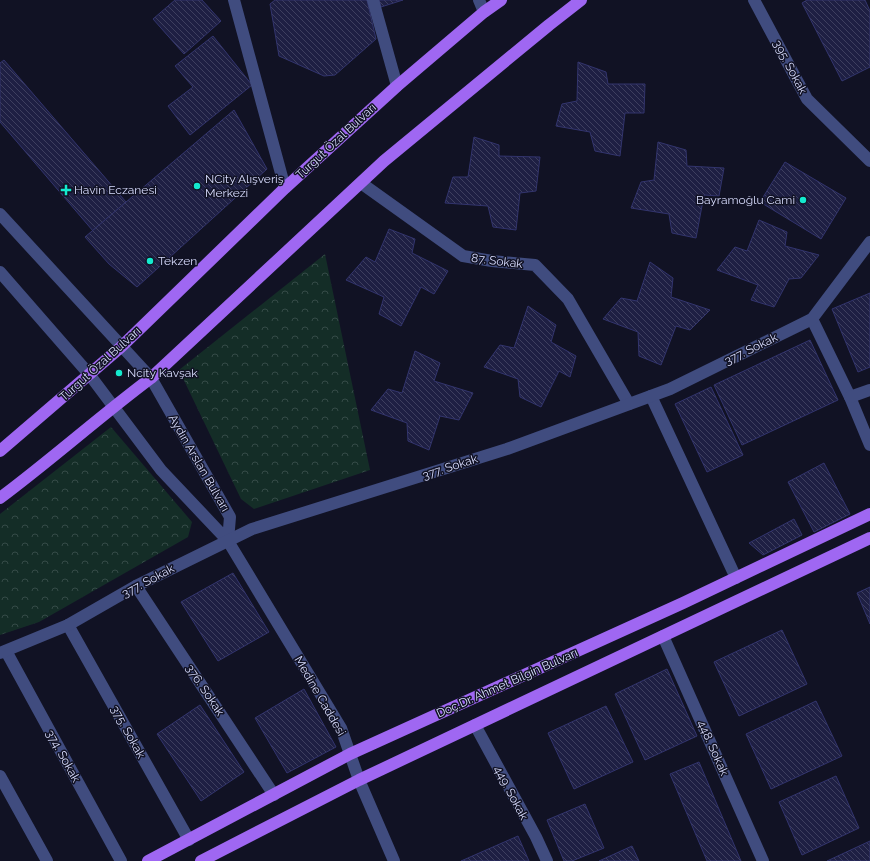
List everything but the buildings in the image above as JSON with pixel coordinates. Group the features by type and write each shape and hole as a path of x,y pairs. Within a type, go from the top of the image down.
{"main road":[{"name":"Turgut Özal Bulvarı","path":"0,451 121,347 285,188 397,86 484,12 501,0"},
{"path":"0,498 28,478 114,406 151,378 396,151 581,0"},
{"name":"Doç.Dr. Ahmet Bilgin Bulvarı","path":"148,861 350,754 683,603 870,514"},
{"name":"Doç.Dr. Ahmet Bilgin Bulvarı","path":"201,861 359,780 870,538"}],"street":[{"path":"234,0 285,188"},
{"path":"373,0 397,86"},
{"path":"479,0 484,12"},
{"name":"395. Sokak","path":"758,1 807,99 870,161"},
{"name":"87. Sokak","path":"360,183 463,256 492,261 535,265 568,299 629,404"},
{"name":"Aydın Arslan Bulvarı","path":"0,214 151,378 230,517 228,541"},
{"name":"377. Sokak","path":"3,652 68,625 136,586 252,529 507,449 670,389 812,318 870,242"},
{"name":"Aydın Arslan Bulvarı","path":"0,272 89,374 161,470 228,541"},
{"path":"812,318 850,397 870,445"},
{"path":"850,397 870,390"},
{"path":"651,396 736,578"},
{"name":"Medine Caddesi","path":"228,541 340,728 359,780 394,861"},
{"name":"376. Sokak","path":"136,586 274,795"},
{"name":"375. Sokak","path":"68,625 189,840"},
{"name":"448. Sokak","path":"663,636 762,861"},
{"name":"374. Sokak","path":"3,652 121,861"},
{"name":"449. Sokak","path":"475,725 536,837 547,861"},
{"path":"0,776 47,861"}],"green space":[{"path":"325,254 370,470 254,509 241,499 179,370"},
{"path":"111,427 192,522 188,537 39,622 0,635 0,514"}],"place":[{"name":"NCity Alışveriş Merkezi","path":"197,186"},
{"name":"Havin Eczanesi","path":"66,190"},
{"name":"Bayramoğlu Cami","path":"803,200"},
{"name":"Tekzen","path":"150,261"},
{"name":"Ncity Kavşak","path":"119,373"}]}
